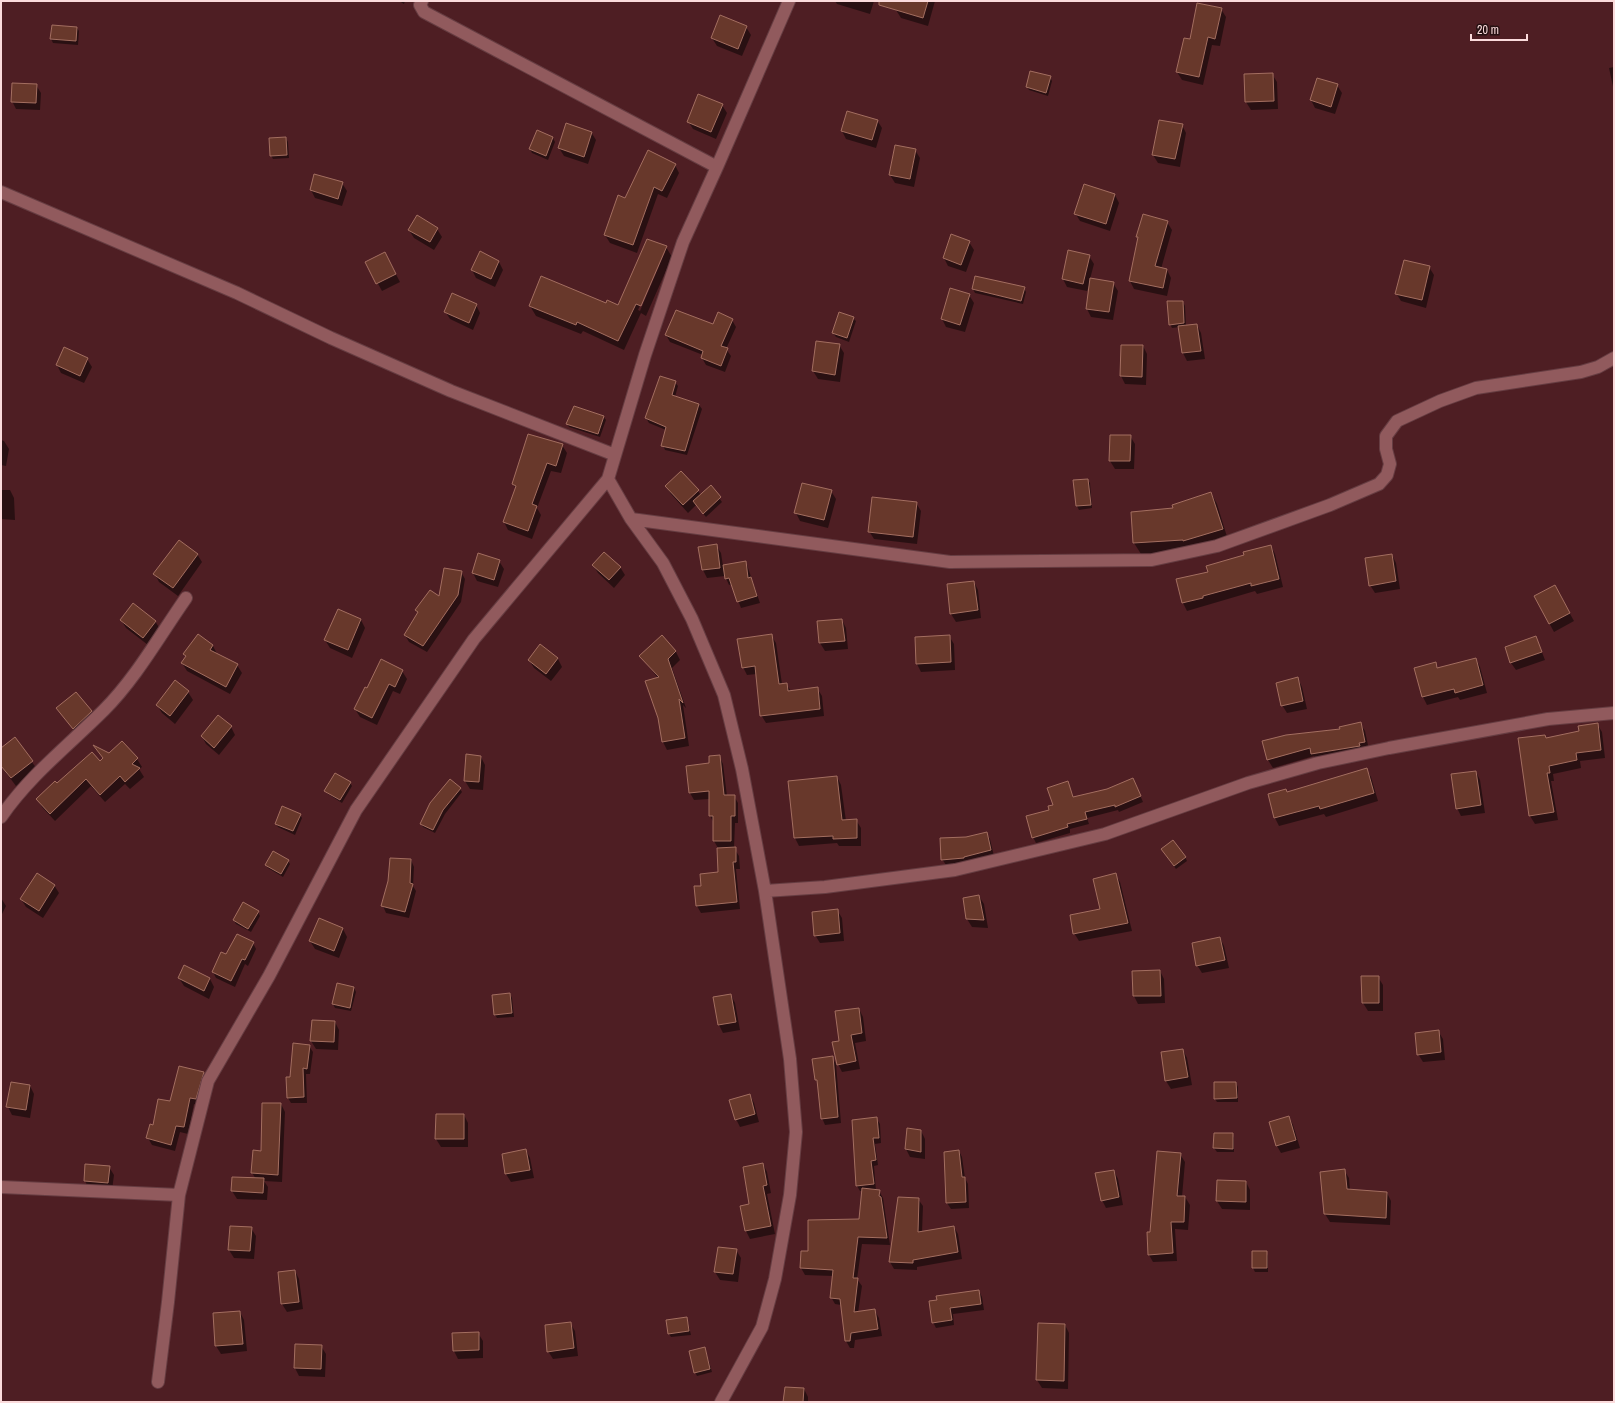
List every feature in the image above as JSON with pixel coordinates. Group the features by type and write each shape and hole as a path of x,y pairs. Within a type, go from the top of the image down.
{"street":[{"path":"422,1 420,5 424,12 717,167"},
{"path":"158,1382 179,1195 208,1081 269,976 356,810 474,639 608,479 683,242 789,1"},
{"path":"1,192 237,293 332,338 451,391 615,454"},
{"path":"631,519 950,562 1152,560 1217,546 1330,505 1379,484 1386,475 1390,464 1386,449 1386,436 1397,421 1440,401 1476,388 1581,372 1598,367 1614,358"},
{"path":"608,479 631,519 663,563 692,619 724,695 742,768 765,891 790,1059 795,1140 788,1210 775,1279 762,1327 720,1402"},
{"path":"1,817 38,772 104,710 136,671 186,598"},
{"path":"765,891 825,887 955,870 1105,834 1248,783 1318,763 1548,718 1614,713"},
{"path":"1,1187 179,1195"}],"building":[{"path":"879,1 928,1 923,18 879,5"},
{"path":"1197,3 1222,8 1215,39 1208,37 1199,77 1176,72 1184,38 1190,39"},
{"path":"720,15 747,26 738,49 711,38"},
{"path":"52,25 77,27 76,41 50,39"},
{"path":"1030,71 1051,76 1046,93 1026,87"},
{"path":"1273,73 1274,101 1245,102 1244,74"},
{"path":"1317,78 1338,84 1331,107 1310,100"},
{"path":"12,83 37,84 36,103 11,102"},
{"path":"698,94 723,104 711,132 687,122"},
{"path":"847,111 878,120 872,140 841,131"},
{"path":"1159,120 1183,124 1175,159 1152,155"},
{"path":"566,123 592,132 584,157 558,148"},
{"path":"537,130 553,137 546,156 529,149"},
{"path":"286,137 287,155 270,156 269,138"},
{"path":"895,145 916,149 910,179 889,175"},
{"path":"648,150 676,164 662,191 654,187 633,245 604,235 618,195 625,198"},
{"path":"314,174 343,182 338,199 310,190"},
{"path":"1084,184 1115,194 1106,224 1074,214"},
{"path":"1143,214 1168,221 1155,266 1167,269 1163,288 1129,281 1138,237 1136,237"},
{"path":"417,215 438,228 430,242 408,230"},
{"path":"951,234 970,241 961,265 943,258"},
{"path":"647,239 667,246 641,306 636,304 618,341 577,322 576,325 529,306 541,276 606,303 607,300 618,305"},
{"path":"1068,250 1090,255 1083,284 1062,279"},
{"path":"480,251 499,261 491,279 471,270"},
{"path":"385,252 396,274 376,284 365,262"},
{"path":"1404,260 1430,266 1422,300 1395,294"},
{"path":"975,276 1025,287 1021,301 972,289"},
{"path":"1090,278 1114,282 1109,312 1086,309"},
{"path":"950,288 970,294 960,325 941,319"},
{"path":"452,293 477,304 469,323 444,312"},
{"path":"1167,301 1183,301 1184,323 1169,325"},
{"path":"676,310 713,324 718,312 733,319 721,346 728,348 721,366 701,358 703,351 665,335"},
{"path":"839,312 854,317 847,338 832,333"},
{"path":"1197,324 1201,351 1182,353 1178,326"},
{"path":"816,341 840,344 835,375 812,371"},
{"path":"1121,345 1143,345 1142,377 1120,376"},
{"path":"64,347 88,358 80,376 56,365"},
{"path":"660,376 676,381 672,395 699,404 685,451 661,446 666,427 645,418"},
{"path":"574,406 604,416 598,434 566,424"},
{"path":"528,434 563,444 556,466 547,463 532,504 537,506 528,531 503,522 516,486 512,484"},
{"path":"1110,435 1131,435 1130,461 1109,461"},
{"path":"681,471 699,490 683,505 665,486"},
{"path":"1088,479 1091,505 1076,506 1073,480"},
{"path":"802,483 832,490 824,520 794,513"},
{"path":"711,485 721,497 703,514 693,501"},
{"path":"1211,492 1223,529 1183,541 1133,543 1131,512 1173,508 1172,505"},
{"path":"872,497 917,502 913,537 868,532"},
{"path":"179,540 198,554 173,588 153,574"},
{"path":"717,544 720,568 702,570 698,547"},
{"path":"1271,545 1279,579 1251,586 1251,583 1182,603 1176,579 1208,572 1206,566 1244,555 1243,552"},
{"path":"604,552 621,567 609,580 592,565"},
{"path":"478,553 500,560 494,580 472,573"},
{"path":"1392,554 1396,581 1369,586 1365,558"},
{"path":"746,561 748,578 751,577 757,596 737,602 729,578 725,579 723,565"},
{"path":"444,568 462,571 458,595 423,646 404,635 418,612 415,610 430,590 439,596"},
{"path":"974,581 978,610 950,614 947,584"},
{"path":"1555,585 1570,613 1549,624 1534,596"},
{"path":"133,603 156,621 143,638 120,620"},
{"path":"338,609 361,619 348,650 324,640"},
{"path":"842,619 845,641 819,643 817,621"},
{"path":"198,634 213,645 210,650 238,664 226,687 181,663 186,656 183,654"},
{"path":"772,634 779,684 787,683 788,691 818,687 820,709 760,716 755,666 742,668 737,639"},
{"path":"662,635 676,651 668,659 683,703 679,699 685,738 662,742 658,718 645,681 659,677 639,656"},
{"path":"950,635 951,662 916,664 915,637"},
{"path":"1536,636 1542,652 1510,663 1505,647"},
{"path":"540,644 558,658 546,674 528,660"},
{"path":"1476,658 1483,685 1455,693 1454,689 1422,697 1414,668 1436,662 1437,668"},
{"path":"381,659 403,670 395,687 389,684 372,718 354,709 365,687 367,688"},
{"path":"1298,677 1303,701 1281,706 1276,683"},
{"path":"175,680 189,691 170,716 156,705"},
{"path":"76,692 92,711 73,729 56,708"},
{"path":"218,715 232,726 214,748 201,736"},
{"path":"1361,722 1365,742 1359,743 1360,746 1311,754 1310,748 1267,760 1262,741 1286,735 1340,729 1339,727"},
{"path":"1598,723 1601,750 1576,753 1577,760 1549,766 1550,773 1547,773 1554,812 1529,816 1518,738 1545,735 1546,738 1579,731 1578,726"},
{"path":"15,737 33,761 11,778 1,766 1,748"},
{"path":"122,741 138,758 132,764 140,768 125,782 120,776 100,795 86,779 50,814 36,799 55,781 57,783 92,752 100,761 103,758 93,745 109,753"},
{"path":"466,754 481,756 479,782 464,781"},
{"path":"720,755 724,795 735,795 735,816 731,816 731,841 713,841 713,816 709,816 709,791 689,793 686,766 709,763 709,756"},
{"path":"1367,768 1374,793 1320,809 1319,806 1274,818 1268,794 1286,789 1287,792"},
{"path":"1476,771 1481,805 1456,809 1451,774"},
{"path":"335,773 351,782 340,800 324,791"},
{"path":"837,776 842,820 857,819 857,838 833,839 833,836 794,838 788,781"},
{"path":"1133,778 1141,796 1115,807 1115,805 1085,812 1087,819 1067,824 1068,827 1032,838 1026,816 1049,810 1048,806 1053,805 1047,788 1068,781 1073,797 1107,789"},
{"path":"450,779 461,788 443,810 433,830 420,824 430,803"},
{"path":"282,806 301,814 293,831 275,824"},
{"path":"987,832 991,850 964,858 941,860 940,838 966,837"},
{"path":"1173,840 1186,857 1174,866 1161,849"},
{"path":"736,847 736,862 733,862 737,902 696,906 694,886 701,886 700,874 718,872 717,848"},
{"path":"273,851 289,860 281,874 265,865"},
{"path":"390,858 411,859 410,883 413,884 405,912 381,906 388,881"},
{"path":"37,873 55,885 39,911 20,899"},
{"path":"1116,873 1128,923 1073,934 1070,915 1100,909 1093,879"},
{"path":"979,895 984,920 966,919 963,898"},
{"path":"243,902 259,911 248,929 233,920"},
{"path":"838,909 840,933 814,936 812,912"},
{"path":"319,918 343,928 334,951 309,941"},
{"path":"237,934 254,942 245,960 242,959 231,981 212,972 221,952 226,954"},
{"path":"1220,937 1225,960 1196,966 1192,943"},
{"path":"184,965 210,978 204,991 178,978"},
{"path":"1160,970 1161,996 1133,996 1132,971"},
{"path":"1361,976 1379,976 1379,1003 1362,1003"},
{"path":"337,983 354,987 350,1008 332,1004"},
{"path":"510,993 512,1013 494,1015 492,995"},
{"path":"731,994 736,1022 718,1025 713,997"},
{"path":"859,1008 862,1033 851,1035 856,1061 837,1065 832,1042 839,1041 835,1011"},
{"path":"312,1020 335,1021 334,1042 310,1041"},
{"path":"1439,1030 1441,1052 1417,1055 1415,1033"},
{"path":"293,1043 310,1045 307,1069 303,1068 304,1097 287,1098 286,1077 290,1077"},
{"path":"1183,1049 1188,1077 1165,1081 1161,1052"},
{"path":"833,1056 838,1117 821,1119 817,1080 815,1080 812,1059"},
{"path":"179,1066 204,1072 196,1099 190,1098 184,1127 176,1126 171,1145 146,1138 150,1124 153,1125 158,1099 170,1101"},
{"path":"11,1082 30,1085 26,1110 6,1107"},
{"path":"1214,1082 1236,1082 1237,1098 1214,1099"},
{"path":"750,1094 755,1114 735,1120 729,1100"},
{"path":"262,1103 281,1103 278,1175 251,1173 253,1150 261,1151"},
{"path":"436,1114 464,1114 464,1139 435,1139"},
{"path":"1289,1116 1296,1140 1276,1146 1269,1122"},
{"path":"877,1117 879,1138 873,1138 876,1160 871,1161 874,1184 856,1186 852,1120"},
{"path":"907,1128 921,1130 921,1152 905,1149"},
{"path":"1214,1133 1233,1133 1233,1149 1213,1148"},
{"path":"526,1149 530,1170 505,1174 502,1154"},
{"path":"959,1150 962,1177 965,1177 966,1202 946,1203 944,1152"},
{"path":"1157,1151 1181,1153 1177,1196 1185,1196 1184,1222 1171,1222 1173,1253 1148,1255 1147,1232 1150,1232"},
{"path":"763,1163 767,1185 763,1186 771,1226 745,1231 740,1206 749,1204 743,1167"},
{"path":"85,1164 110,1166 108,1183 84,1181"},
{"path":"1345,1169 1347,1189 1387,1192 1386,1218 1324,1214 1320,1172"},
{"path":"1114,1170 1119,1197 1101,1201 1095,1173"},
{"path":"232,1177 264,1178 263,1193 231,1191"},
{"path":"1217,1180 1246,1181 1246,1202 1216,1201"},
{"path":"862,1188 880,1190 879,1196 881,1197 887,1238 858,1237 853,1278 858,1278 854,1312 875,1309 878,1329 851,1333 850,1341 845,1341 840,1299 830,1298 833,1270 800,1268 801,1251 808,1251 808,1220 859,1219"},
{"path":"898,1197 919,1198 918,1232 954,1226 958,1252 913,1260 913,1263 889,1262"},
{"path":"230,1226 252,1227 250,1251 228,1250"},
{"path":"718,1247 737,1249 733,1274 714,1272"},
{"path":"1252,1251 1267,1251 1267,1268 1252,1268"},
{"path":"295,1270 299,1302 281,1304 278,1272"},
{"path":"979,1290 981,1304 950,1308 952,1320 932,1323 929,1301 937,1300 936,1296"},
{"path":"240,1311 243,1344 215,1346 213,1313"},
{"path":"687,1317 689,1331 668,1334 666,1320"},
{"path":"571,1322 574,1348 547,1352 545,1325"},
{"path":"1038,1323 1065,1324 1064,1381 1036,1380"},
{"path":"479,1332 479,1350 453,1351 452,1333"},
{"path":"295,1344 322,1345 321,1369 294,1368"},
{"path":"705,1347 710,1369 694,1373 689,1351"},
{"path":"785,1387 804,1388 803,1402 783,1402"}]}
